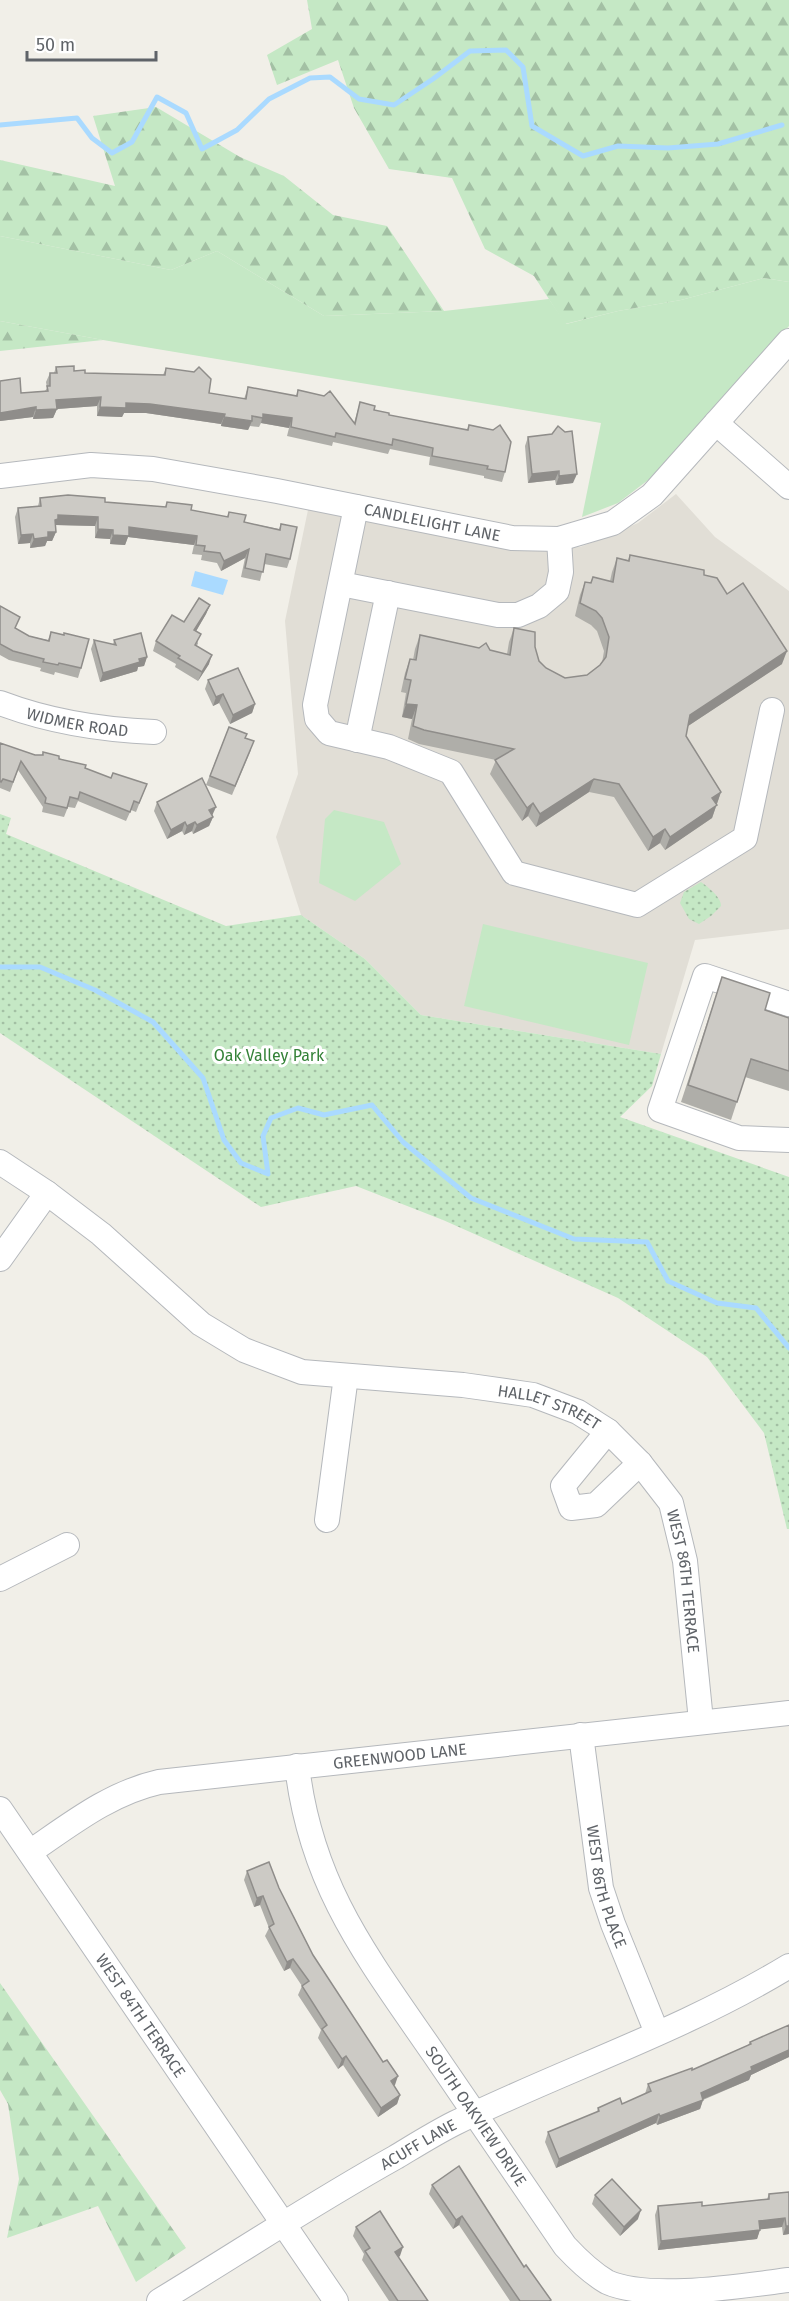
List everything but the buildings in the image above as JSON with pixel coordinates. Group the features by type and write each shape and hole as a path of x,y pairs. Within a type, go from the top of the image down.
{"street":[{"name":"CANDLELIGHT LANE","path":"0,476 91,465 153,469 512,538 559,539 613,523 652,495 789,341"},
{"path":"716,423 789,487"},
{"path":"356,507 315,705 317,718 328,733 389,747 451,772 514,873 637,905 745,838 772,710"},
{"path":"341,584 498,615 518,615 539,606 556,591 561,572 559,539"},
{"path":"357,740 388,593"},
{"name":"WIDMER ROAD","path":"0,703 75,725 111,730 154,732"},
{"path":"789,1004 705,976 660,1110 739,1138 789,1140"},
{"name":"HALLET STREET","path":"0,1162 47,1193 101,1234 201,1324 244,1350 302,1371 462,1385 522,1393 578,1412 608,1431 563,1486 571,1508 596,1505 640,1462"},
{"path":"0,1259 47,1193"},
{"path":"327,1520 346,1376"},
{"name":"WEST 86TH TERRACE","path":"608,1431 640,1462 670,1503 685,1561 701,1721"},
{"path":"0,1579 67,1545"},
{"name":"GREENWOOD LANE","path":"30,1852 107,1801 159,1782 789,1713"},
{"name":"WEST 86TH PLACE","path":"581,1736 601,1888 612,1924 657,2033"},
{"name":"SOUTH OAKVIEW DRIVE","path":"297,1766 299,1790 314,1848 327,1884 343,1916 363,1950 565,2246 585,2268 608,2283 624,2289 651,2294 789,2280"},
{"name":"WEST 84TH TERRACE","path":"0,1809 336,2301"},
{"name":"ACUFF LANE","path":"159,2301 282,2223 435,2134 699,2015 757,1986 789,1966"}],"shaded area":[{"path":"676,494 715,537 789,591 789,929 695,940 661,1054 421,1015 365,959 301,915 276,837 298,774 285,621 309,505 525,549 580,547 638,523"}],"green space":[{"path":"307,0 789,0 789,282 764,278 681,300 618,311 565,324 534,276 485,249 452,178 389,169 354,108 338,60 277,85 267,55 312,29"},
{"path":"156,107 240,157 284,176 333,215 387,226 444,311 324,316 217,251 171,270 0,236 0,160 115,186 93,116"},
{"path":"0,236 171,270 217,251 324,316 444,311 549,299 566,324 618,311 681,300 764,278 789,282 789,326 656,474 618,503 582,517 601,423 0,321"},
{"path":"0,321 103,340 0,351"},
{"path":"334,810 384,822 401,864 355,901 319,883 325,819"},
{"name":"Oak Valley Park","path":"0,814 11,818 6,834 226,926 301,915 365,959 421,1015 661,1054 652,1086 620,1117 789,1177 789,1529 787,1529 764,1433 707,1357 618,1298 443,1220 356,1186 261,1207 0,1033"},
{"path":"701,882 717,896 721,906 699,924 689,919 680,903 684,892"},
{"path":"483,924 648,963 629,1045 464,1006"},
{"path":"0,1983 186,2248 136,2282 98,2206 7,2238 19,2179 8,2104 0,2090"}],"water":[{"path":"195,571 228,580 223,595 191,586"}],"waterway":[{"path":"0,125 77,118 92,138 112,153 132,142 157,97 186,113 202,149 237,130 269,99 310,78 330,77 359,99 394,105 470,51 506,50 523,67 532,126 583,156 618,146 668,148 718,144 782,125"},
{"path":"0,967 40,967 95,990 153,1022 203,1078 224,1140 241,1163 268,1174 263,1136 271,1118 298,1108 324,1115 372,1105 403,1142 471,1198 574,1239 647,1242 668,1281 717,1303 756,1308 789,1348"}]}
